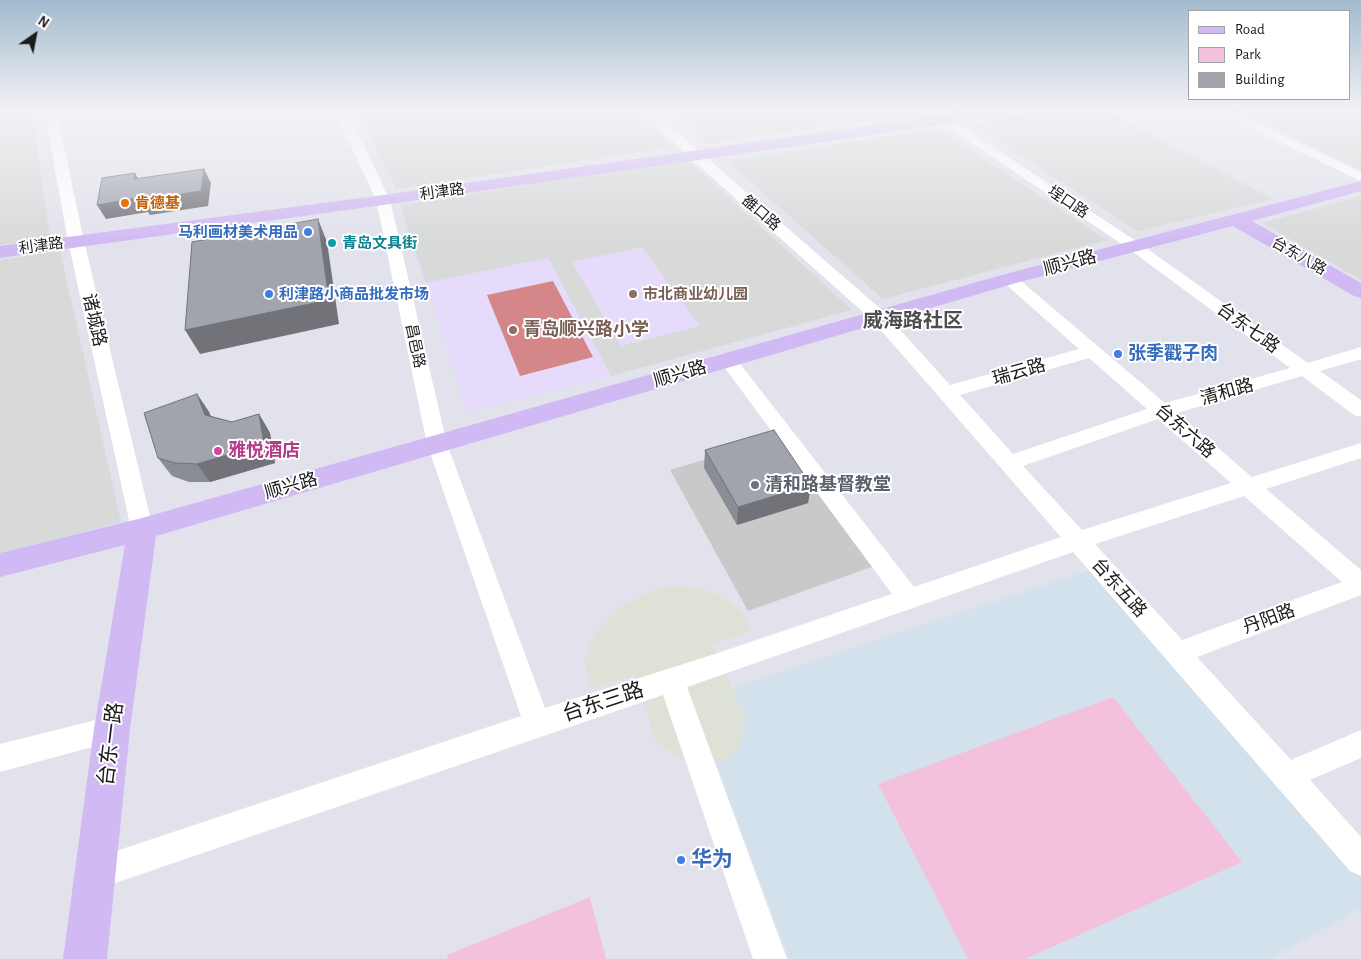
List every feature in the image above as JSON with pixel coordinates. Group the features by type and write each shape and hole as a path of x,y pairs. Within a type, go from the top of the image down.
{"street":[{"name":"诸城路","path":"59,154 76,241 142,529"},
{"name":"昌邑路","path":"361,154 383,200 437,444"},
{"name":"利津路","path":"0,252 383,200 694,154"},
{"name":"雒口路","path":"694,154 878,316"},
{"name":"埕口路","path":"996,154 1134,246"},
{"path":"1302,154 1360,184"},
{"name":"顺兴路","path":"0,565 142,529 878,316 1009,279 1239,219 1360,184"},
{"name":"台东八路","path":"1239,219 1361,288"},
{"name":"台东八路","path":"1239,219 1361,292"},
{"name":"台东七路","path":"1134,246 1361,410"},
{"name":"台东六路","path":"1009,279 1361,585"},
{"name":"台东五路","path":"878,316 1361,860"},
{"name":"瑞云路","path":"946,393 1092,351"},
{"name":"清和路","path":"1008,463 1162,411 1361,353"},
{"path":"728,360 910,600"},
{"path":"437,444 537,724"},
{"name":"台东三路","path":"94,874 910,600 1077,541 1361,450"},
{"name":"台东一路","path":"85,959 112,728 142,529"},
{"name":"丹阳路","path":"1177,653 1361,585"},
{"path":"671,680 770,959"},
{"path":"0,758 112,728"},
{"path":"1286,776 1361,744"}],"shaded area":[{"path":"0,154 38,154 50,238 0,245"},
{"path":"378,154 628,154 396,189"},
{"path":"773,154 977,154 1106,240 883,299 727,161"},
{"path":"1017,154 1187,154 1273,199 1138,231"},
{"path":"1328,154 1361,154 1361,169"},
{"path":"688,160 852,310 611,376 548,258 426,283 400,205"},
{"path":"1361,196 1361,280 1262,223"},
{"name":"市北商业幼儿园","path":"642,247 700,326 621,346 572,262"},
{"path":"60,251 121,522 0,553 0,260"},
{"name":"青岛顺兴路小学","path":"548,258 611,376 467,413 426,283"},
{"path":"553,281 593,357 520,376 487,295"},
{"path":"786,435 880,564 748,611 670,470"},
{"path":"1090,570 1361,877 1361,908 1270,959 789,959 693,701"},
{"path":"678,585 712,592 726,600 742,611 751,631 712,644 745,716 739,747 727,759 709,765 692,764 677,757 656,742 635,675 592,688 584,662 593,637 609,618 623,606 651,591"}],"green space":[{"path":"1113,697 1242,862 1025,959 968,959 878,784"},
{"path":"590,897 606,959 448,959 447,955"}],"building":[{"path":"204,169 201,191 141,200 142,197 97,205 102,178 135,173 134,179"},
{"name":"利津路小商品批发市场","path":"318,219 329,300 185,330 192,242"},
{"path":"197,394 205,415 232,422 259,414 264,444 197,464 175,463 158,458 144,413"},
{"name":"清和路基督教堂","path":"774,430 811,485 738,507 705,450"}],"place":[{"name":"肯德基","path":"125,203"},
{"name":"马利画材美术用品","path":"308,232"},
{"name":"青岛文具街","path":"332,243"},
{"name":"利津路小商品批发市场","path":"269,294"},
{"name":"市北商业幼儿园","path":"633,294"},
{"name":"青岛顺兴路小学","path":"513,330"},
{"name":"张季戳子肉","path":"1118,354"},
{"name":"雅悦酒店","path":"218,451"},
{"name":"清和路基督教堂","path":"755,485"},
{"name":"华为","path":"681,860"}],"district":[{"name":"威海路社区","path":"913,321"}]}
